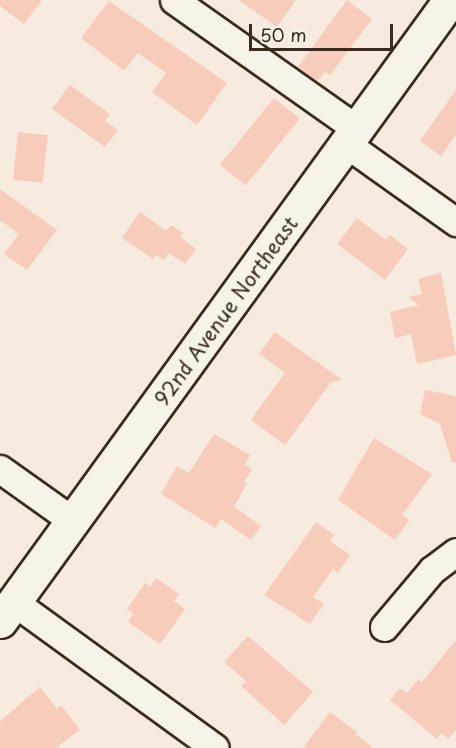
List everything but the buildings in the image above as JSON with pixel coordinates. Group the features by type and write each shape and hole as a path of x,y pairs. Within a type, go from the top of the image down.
{"main road":[{"name":"92nd Avenue Northeast","path":"7,611 353,137 450,0"}],"street":[{"path":"174,0 353,137 456,222"},
{"path":"0,469 73,521"},
{"path":"384,627 432,570 456,552"},
{"path":"7,611 214,748"}]}
